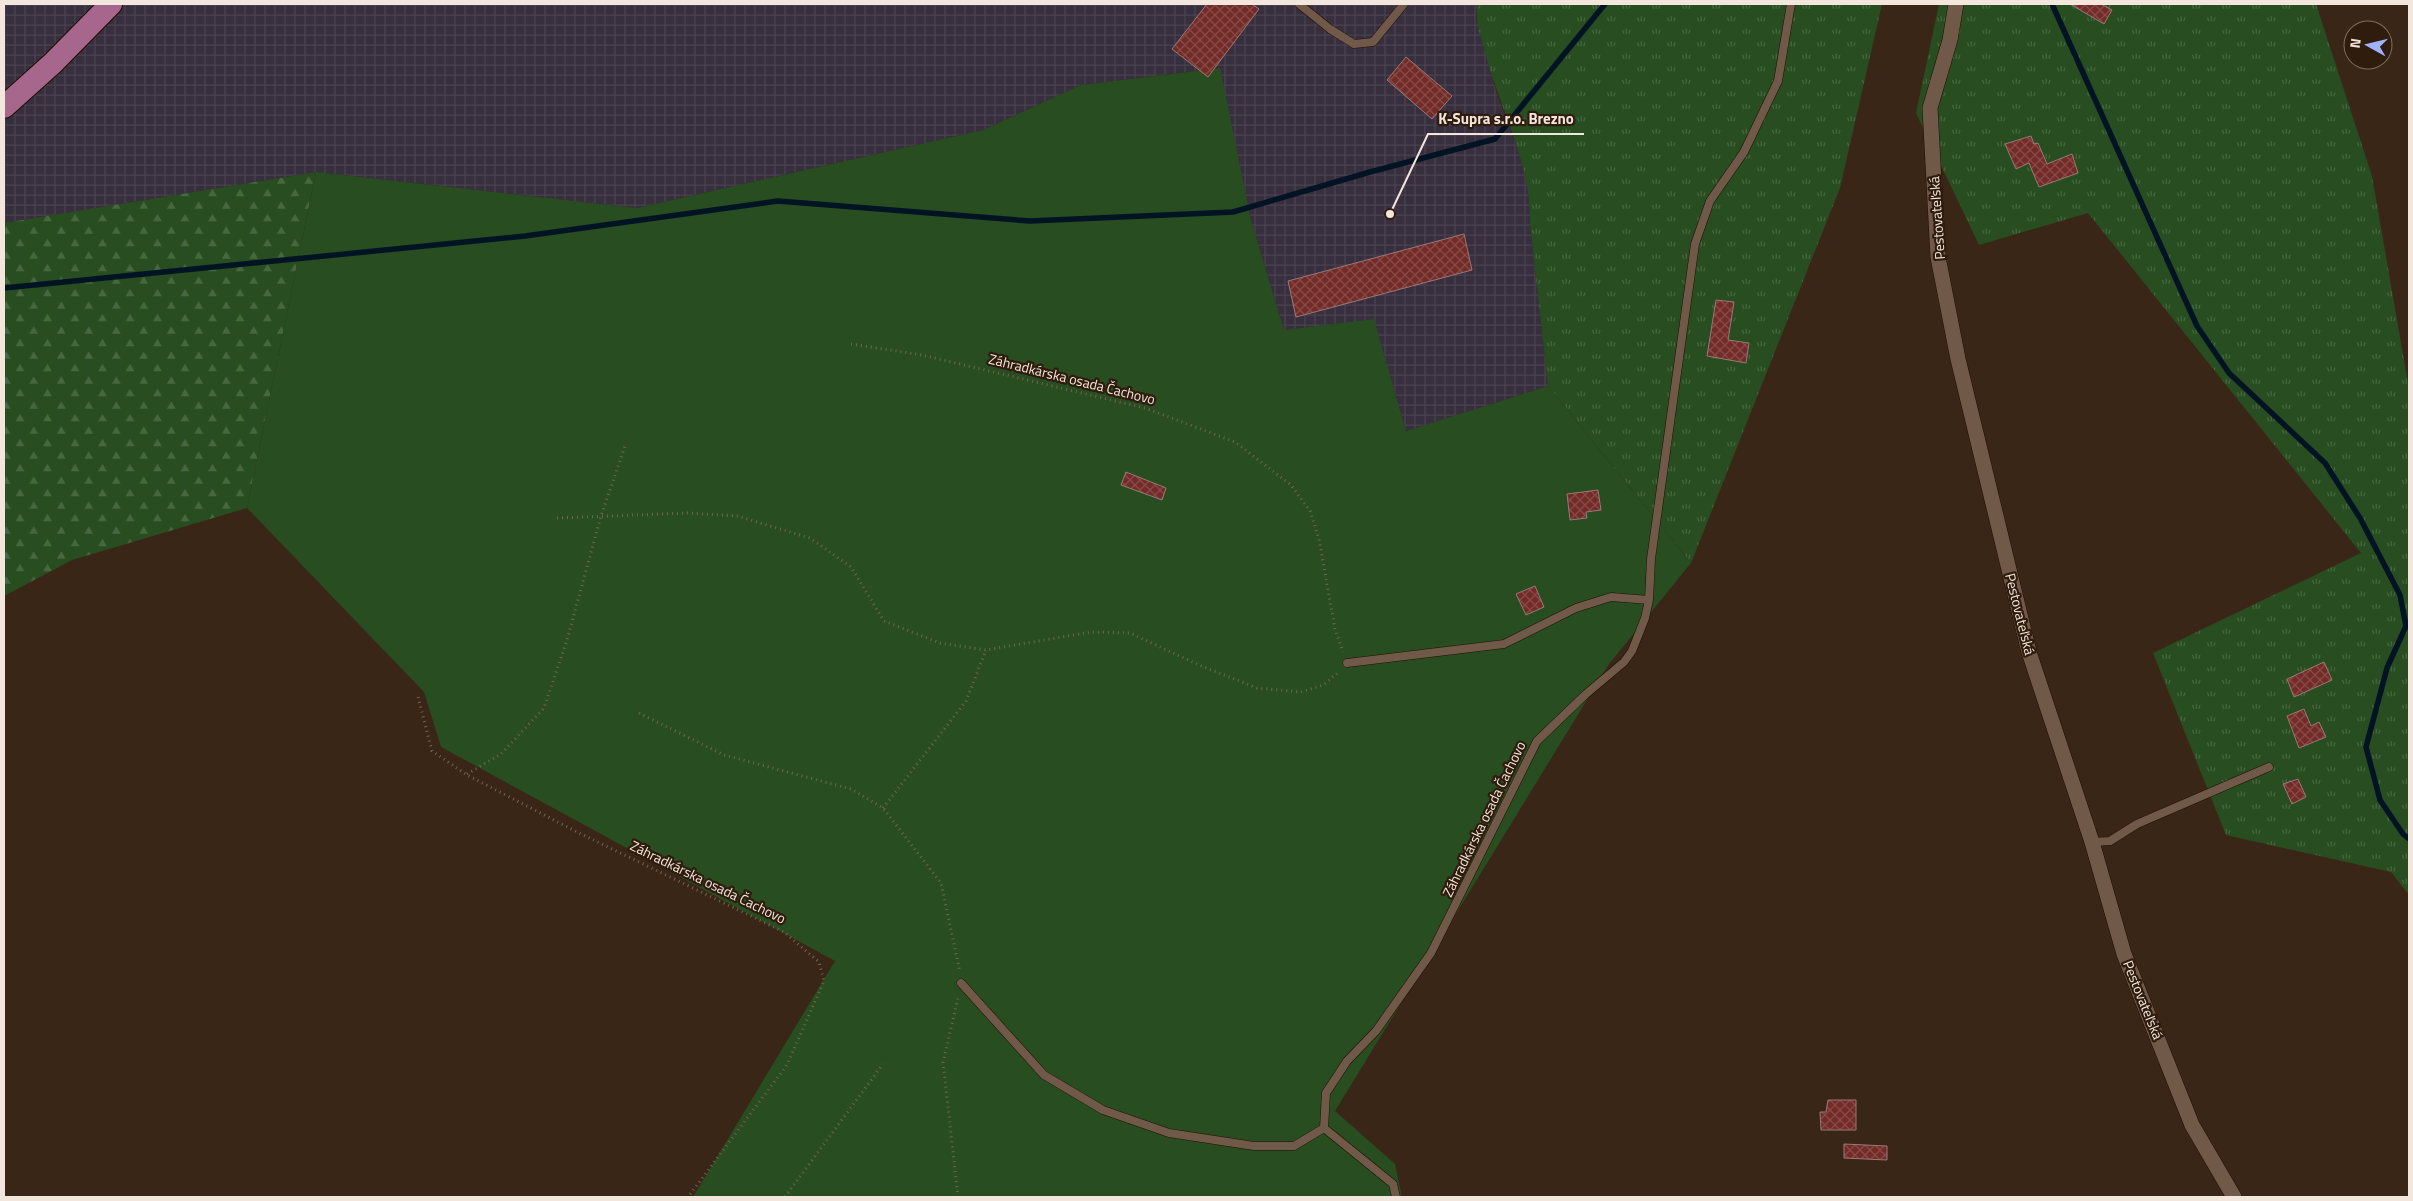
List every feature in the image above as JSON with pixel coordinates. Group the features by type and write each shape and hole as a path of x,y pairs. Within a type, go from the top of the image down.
{"main road":[{"path":"4,107 53,63 111,4"}],"street":[{"name":"Pestovateľská","path":"1956,4 1950,40 1930,108 1938,257 1958,359 2029,652 2092,842 2124,954 2192,1125 2234,1197"}],"lane":[{"path":"1299,4 1330,29 1354,44 1373,42 1404,4"},
{"name":"Záhradkárska osada Čachovo","path":"1324,1128 1326,1093 1347,1061 1376,1031 1431,953 1537,741 1586,694 1624,662 1632,651 1645,618 1649,600 1651,559 1695,244 1710,201 1744,152 1778,81 1792,4"},
{"path":"1347,663 1504,644 1576,608 1611,597 1649,600"},
{"path":"2092,842 2110,841 2137,824 2269,767"},
{"path":"961,983 1044,1075 1103,1110 1169,1133 1254,1146 1294,1146 1324,1128 1393,1184 1396,1197"}],"path":[{"name":"Záhradkárska osada Čachovo","path":"851,344 922,355 1145,408 1235,442 1291,485 1310,511 1321,548 1335,629 1347,663"},
{"path":"467,775 501,754 544,708 567,640 601,516 625,446"},
{"path":"557,518 687,513 737,516 810,538 851,567 884,621 940,643 986,650 1091,632 1130,633 1199,665 1257,688 1282,692 1301,692 1323,685 1335,677 1347,663"},
{"path":"883,808 966,701 986,650"},
{"name":"Záhradkárska osada Čachovo","path":"418,697 432,751 467,775 578,833 784,932 819,962 824,981 787,1065 688,1197"},
{"path":"639,713 724,755 851,789 883,808 941,883 953,935 961,983 943,1062 958,1197"},
{"path":"785,1197 883,1064"}],"shaded area":[{"path":"4,4 1477,4 1476,17 1496,91 1521,158 1531,200 1530,224 1548,386 1406,431 1374,320 1284,330 1251,220 1219,68 1081,85 983,130 637,208 316,172 4,223"}],"green space":[{"path":"1477,4 1882,4 1840,188 1691,563 1548,386 1526,181 1521,160 1482,43 1478,24"},
{"path":"1939,4 2316,4 2372,176 2409,389 2409,895 2391,872 2226,835 2153,653 2361,553 2088,213 1979,245 1916,113"},
{"path":"1220,68 1251,220 1284,330 1374,319 1406,431 1548,386 1691,563 1609,664 1335,1111 1395,1164 1402,1197 693,1197 835,961 441,747 424,692 247,508 316,172 637,208 983,130 1081,85"},
{"path":"316,172 247,508 72,560 4,596 4,223"}],"building":[{"path":"1207,4 1252,4 1259,9 1208,77 1172,49"},
{"path":"2070,4 2101,4 2112,10 2104,24"},
{"path":"1406,57 1452,96 1432,119 1387,80"},
{"path":"2031,136 2034,144 2038,143 2047,164 2072,154 2078,173 2039,187 2029,163 2016,169 2005,144"},
{"path":"1464,234 1472,270 1296,317 1288,281"},
{"path":"1716,300 1734,302 1728,340 1749,343 1746,363 1707,356"},
{"path":"1126,472 1166,488 1162,500 1121,485"},
{"path":"1598,490 1601,510 1586,512 1587,518 1570,520 1567,494"},
{"path":"1535,586 1544,607 1526,615 1516,594"},
{"path":"2324,662 2332,680 2294,697 2287,679"},
{"path":"2304,709 2311,726 2319,722 2326,737 2299,748 2287,716"},
{"path":"2298,779 2306,797 2292,804 2283,784"},
{"path":"1828,1100 1856,1100 1856,1130 1821,1130 1820,1112 1826,1112"},
{"path":"1844,1144 1887,1146 1887,1160 1844,1158"}],"waterway":[{"path":"4,288 525,236 778,201 1030,221 1233,212 1370,172 1495,139 1605,4"},
{"path":"2052,4 2197,326 2229,373 2325,463 2360,518 2400,595 2406,626 2387,668 2366,747 2380,800 2403,834 2409,839"}],"place":[{"name":"K-Supra s.r.o. Brezno","path":"1390,214"}]}
